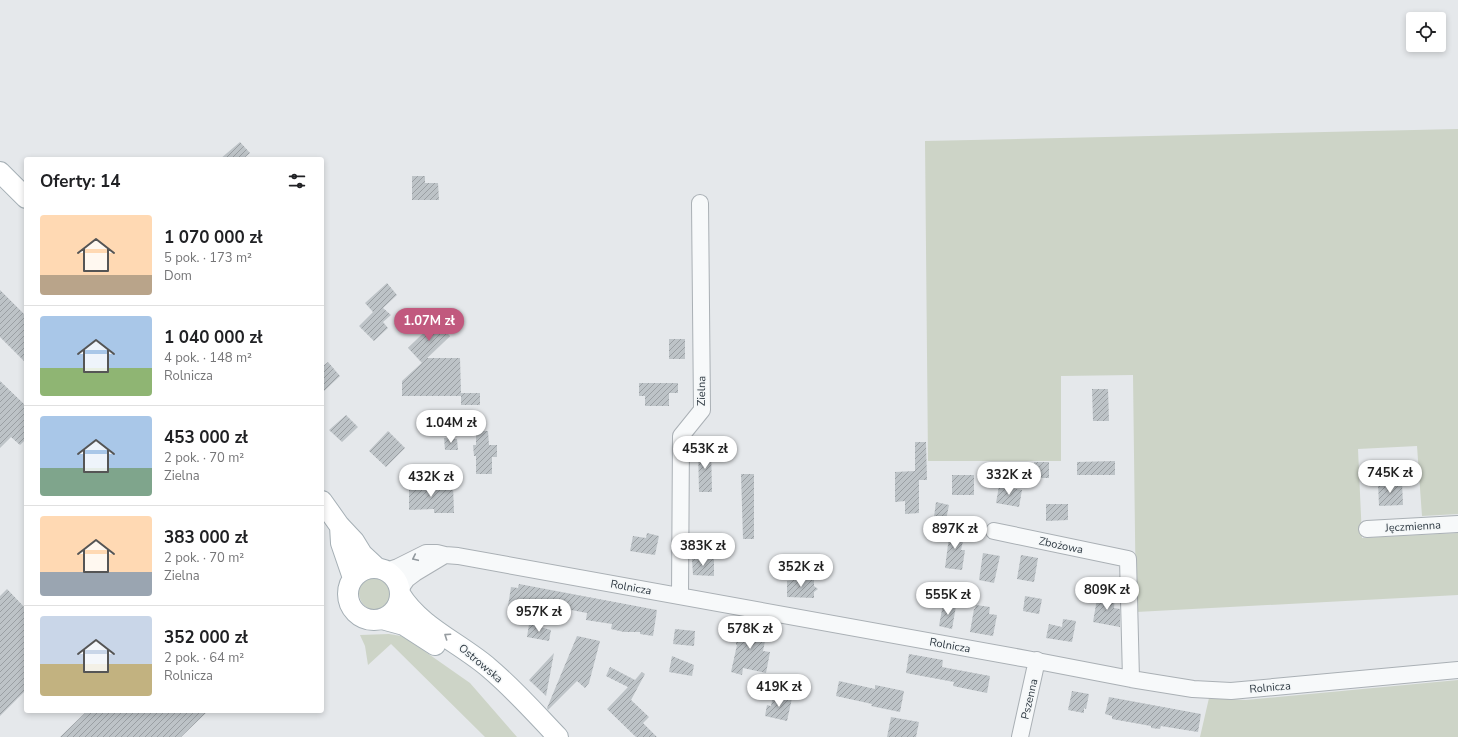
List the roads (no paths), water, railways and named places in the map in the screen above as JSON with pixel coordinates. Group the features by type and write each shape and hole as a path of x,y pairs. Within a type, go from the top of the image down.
{"main road":[{"path":"0,172 24,196"},
{"path":"324,504 354,541 362,554 394,576 400,592 398,603 394,611 382,619 368,619 359,616 349,601 348,592 353,578 364,570 382,569"},
{"path":"340,525 341,543 353,578"},
{"name":"Ostrowska","path":"400,592 408,606 422,620 459,644 489,668 558,737"},
{"name":"Ostrowska","path":"382,619 404,625 468,667 494,690 541,737"}],"street":[{"name":"Zielna","path":"680,596 681,436 702,410 700,203"},
{"name":"Jęczmienna","path":"1367,529 1458,524"},
{"name":"Zbożowa","path":"994,531 1128,559 1131,679"},
{"name":"Rolnicza","path":"382,569 398,567 426,553 458,556 1193,689 1231,691 1458,670"},
{"path":"400,592 407,579 414,573 445,555"},
{"name":"Pszenna","path":"1020,737 1037,660"}]}
